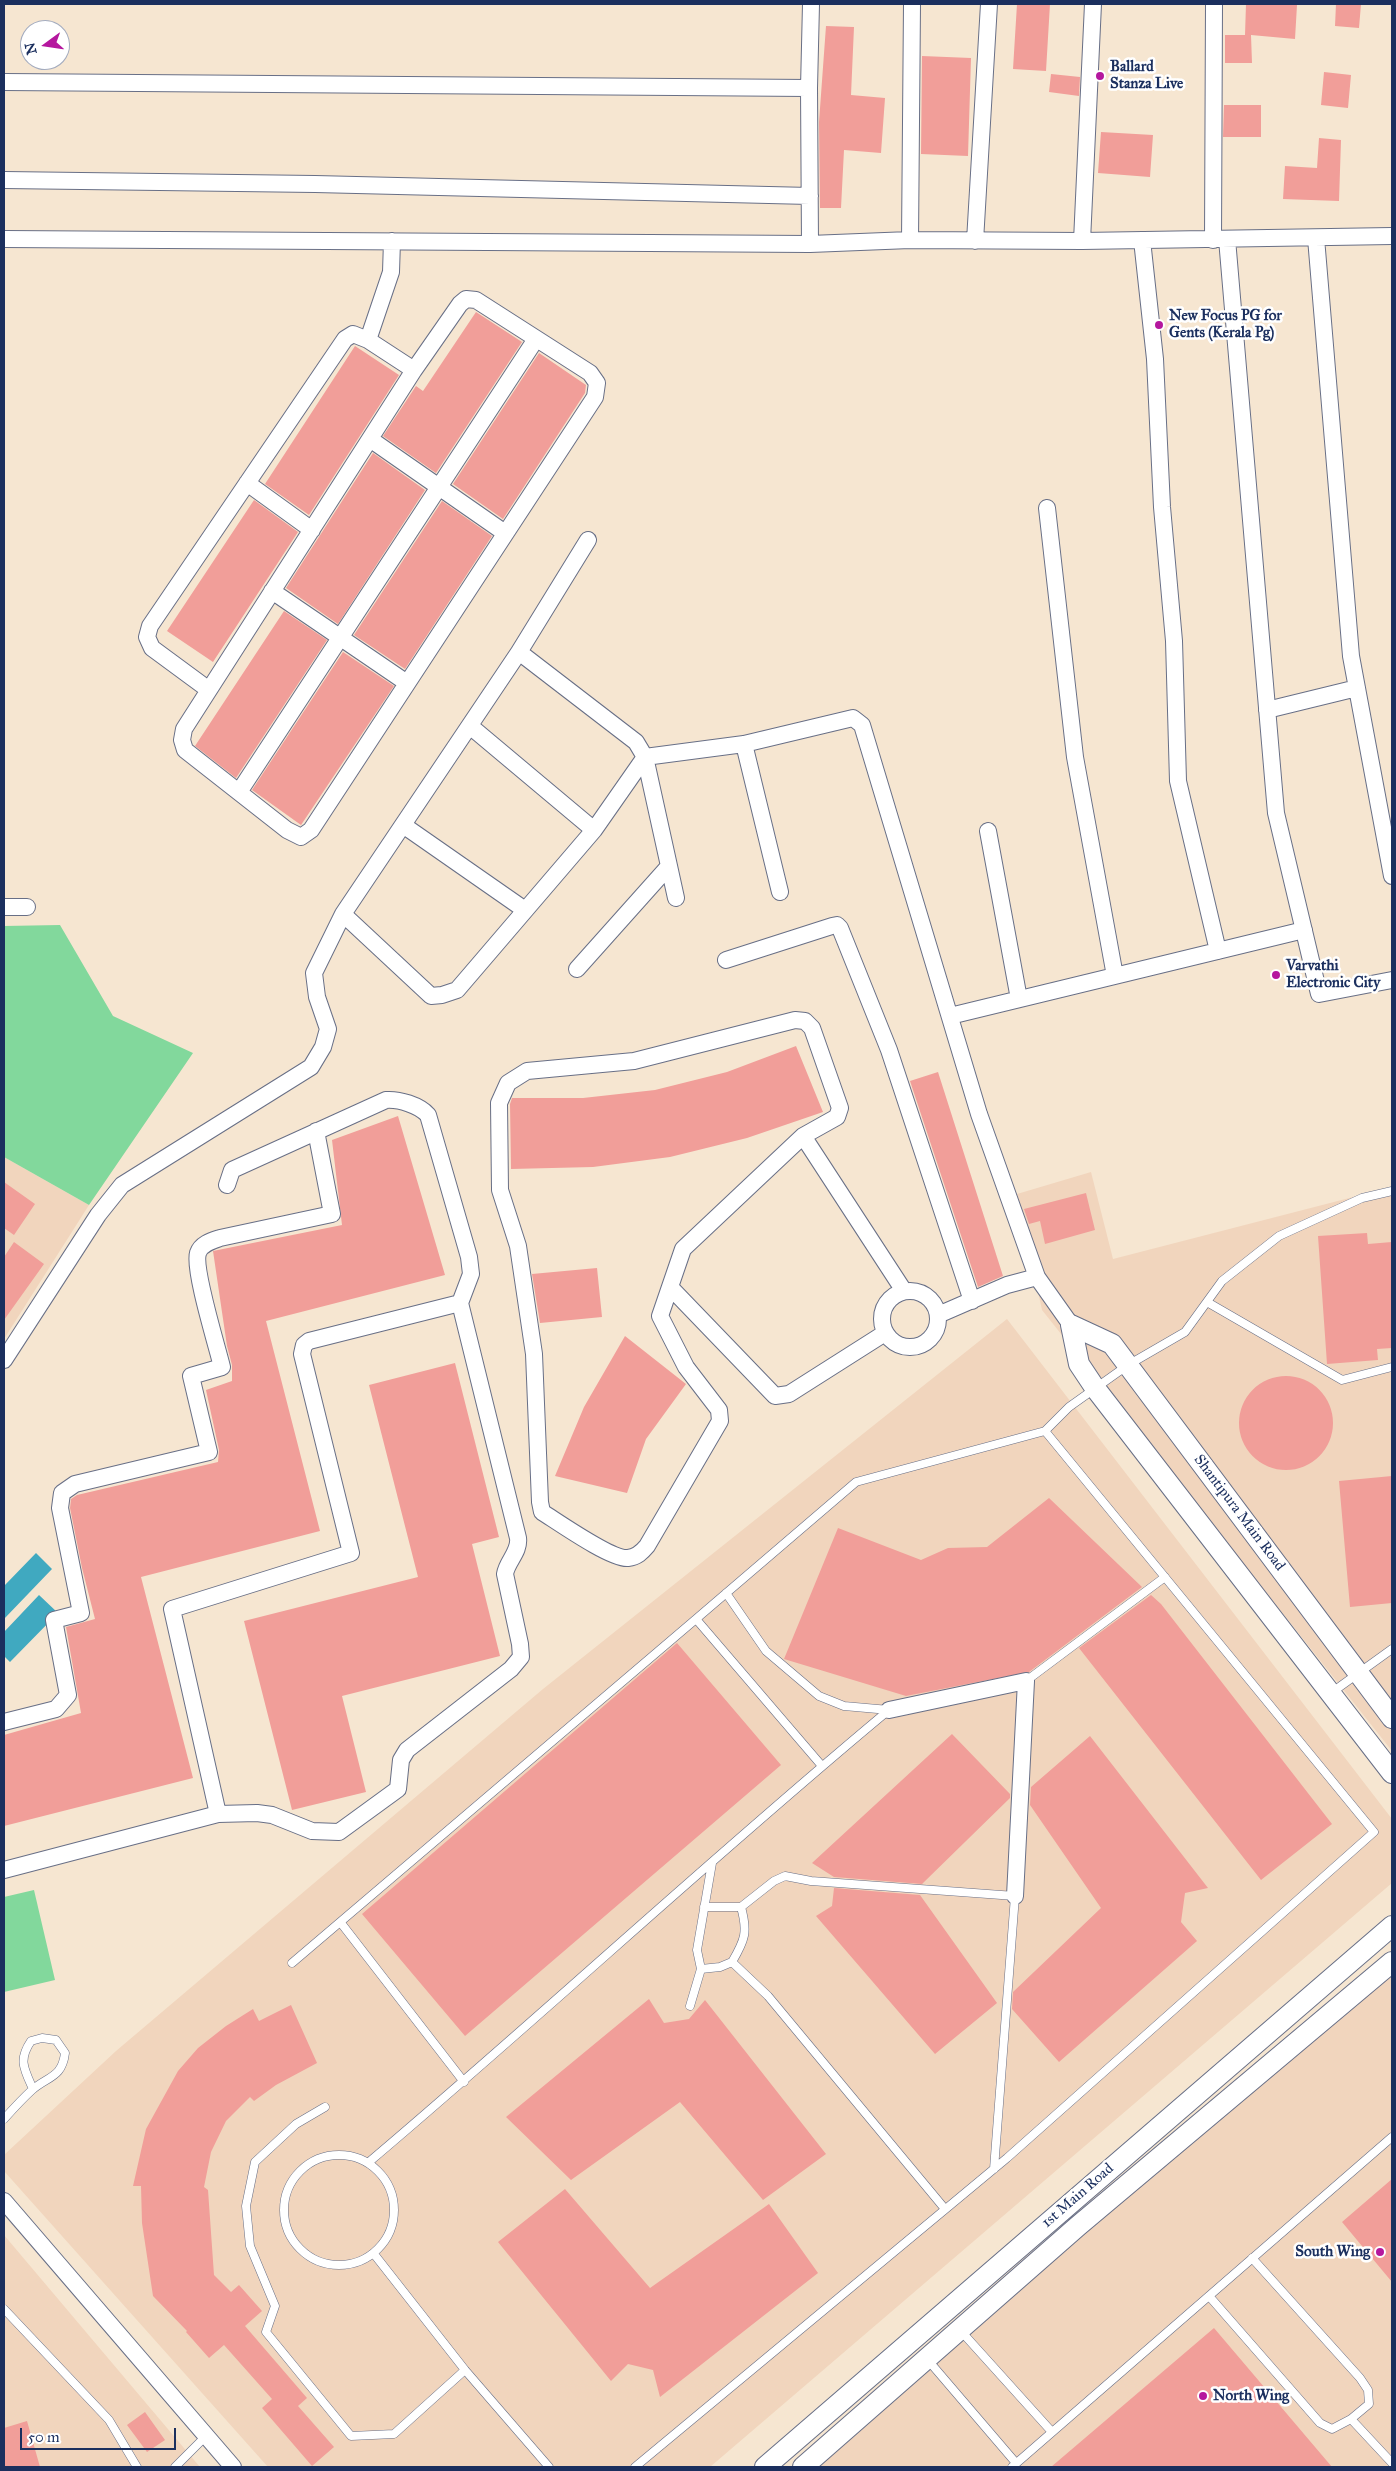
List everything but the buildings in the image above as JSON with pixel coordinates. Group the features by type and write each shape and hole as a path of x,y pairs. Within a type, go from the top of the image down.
{"street":[{"path":"810,244 809,88 811,4"},
{"path":"910,240 912,4"},
{"path":"975,241 989,4"},
{"path":"1082,241 1093,4"},
{"path":"1214,4 1220,240 1268,710 1276,813 1319,994 1392,980"},
{"path":"4,82 809,88"},
{"path":"4,180 315,184 810,196"},
{"path":"4,240 810,244 910,240 1220,240 1392,236"},
{"path":"1316,238 1351,656 1392,876"},
{"path":"1142,240 1155,359 1162,507 1174,641 1178,781 1218,950"},
{"path":"368,340 391,272 392,241"},
{"path":"466,299 476,300 590,373 597,384 595,397 310,830 301,837 287,830 186,750 182,740 184,729 414,370 460,304 466,299"},
{"path":"208,690 152,648 147,637 150,626 345,339 353,334 368,340 414,370"},
{"path":"239,792 536,339"},
{"path":"370,439 506,533"},
{"path":"247,483 312,530"},
{"path":"1047,508 1075,758 1115,976"},
{"path":"4,1360 98,1216 122,1185 311,1067 323,1047 328,1029 317,998 314,973 343,914 519,652 588,540"},
{"path":"272,591 407,683"},
{"path":"519,652 636,742 645,758 676,898"},
{"path":"1268,710 1357,688"},
{"path":"343,914 430,996 442,995 457,990 594,830 645,758 744,744 853,718 862,725 979,1114 1037,1277 1071,1326 1079,1364 1095,1388 1392,1773"},
{"path":"470,726 594,830"},
{"path":"744,744 780,892"},
{"path":"403,825 526,910"},
{"path":"988,830 1018,999"},
{"path":"577,969 669,866"},
{"path":"4,907 27,907"},
{"path":"726,960 832,926 837,925 840,928 889,1050 972,1301"},
{"path":"950,1016 1304,930"},
{"path":"795,1020 805,1021 812,1028 840,1108 837,1117 803,1136 683,1249 660,1316 686,1367 719,1410 720,1421 640,1555 628,1558 614,1556 542,1512 534,1354 518,1246 500,1190 499,1103 508,1083 527,1071 634,1061 795,1020"},
{"path":"4,1870 218,1814 257,1813 272,1815 312,1831 339,1832 398,1789 401,1760 407,1750 511,1669 521,1657 505,1574 506,1567 519,1545 518,1538 460,1304 471,1274 469,1257 428,1115 422,1109 393,1099 386,1100 232,1170 228,1185"},
{"path":"4,1722 56,1709 68,1694 54,1620 81,1613 60,1508 62,1493 75,1484 209,1452 191,1376 222,1366 199,1272 198,1251 203,1245 220,1238 332,1214 316,1131"},
{"path":"803,1136 904,1291"},
{"path":"938,1315 1007,1285 1037,1277"},
{"path":"670,1287 775,1396 789,1394 885,1333"},
{"path":"904,1291 923,1293 930,1299 938,1315 938,1325 934,1334 920,1346 902,1346 891,1340 885,1333 882,1317 884,1308 895,1294 904,1291"},
{"path":"218,1814 172,1609 351,1553 302,1354 304,1345 309,1341 460,1304"},
{"name":"Shantipura Main Road","path":"1071,1326 1112,1344 1392,1718"},
{"path":"889,1710 1026,1681 1015,1896"},
{"name":"1st Main Road","path":"765,2467 1392,1926"},
{"name":"1st Main Road","path":"804,2467 1078,2226 1392,1962"},
{"path":"4,2202 233,2467"}],"lane":[{"path":"292,1963 856,1482 1044,1431 1069,1407 1095,1388 1128,1365 1185,1332 1222,1281 1280,1236 1362,1198 1392,1191"},
{"path":"1207,1302 1342,1380 1392,1367"},
{"path":"635,2467 994,2169 1374,1832 1044,1431"},
{"path":"1026,1681 1165,1577"},
{"path":"726,1593 766,1651 819,1696 844,1706 889,1710"},
{"path":"696,1619 822,1766"},
{"path":"1330,1694 1392,1649"},
{"path":"369,2162 464,2082 822,1766 889,1710"},
{"path":"690,2006 701,1969 697,1950 712,1863"},
{"path":"704,1907 742,1907 774,1880 785,1876 811,1881 1015,1896 994,2169"},
{"path":"701,1969 720,1967 732,1962 744,1942 746,1925 742,1907"},
{"path":"341,1923 464,2082"},
{"path":"732,1962 768,1996 945,2209"},
{"path":"4,2119 33,2089 59,2072 64,2064 65,2053 56,2040 42,2038 31,2040 23,2053 23,2067 33,2089"},
{"path":"325,2108 296,2124 255,2162 246,2206 250,2246 275,2306 266,2332 351,2436 394,2434 465,2370"},
{"path":"927,2359 1014,2465 1392,2137"},
{"path":"332,2154 351,2155 369,2162 382,2174 391,2190 395,2207 393,2225 385,2241 374,2254 340,2266 323,2264 307,2256 293,2242 285,2225 283,2206 288,2187 298,2171 314,2159 332,2154"},
{"path":"374,2254 465,2370 549,2467"},
{"path":"1210,2296 1320,2422 1332,2429 1352,2419 1368,2404 1368,2390 1360,2378 1252,2258"},
{"path":"4,2309 109,2420 137,2467"},
{"path":"960,2330 1052,2432"},
{"path":"1352,2419 1392,2463"},
{"path":"176,2467 206,2436"}],"shaded area":[{"path":"4,1157 89,1205 4,1339"},
{"path":"1091,1172 1113,1259 1392,1187 1392,1751 1042,1310 1017,1194"},
{"path":"1007,1319 1392,1819 1392,1883 710,2467 268,2467 4,2171 4,2155 116,2051 543,1689"},
{"path":"1392,1966 1392,2467 815,2467"},
{"path":"4,2235 200,2467 4,2467"}],"green space":[{"path":"60,925 113,1016 193,1053 89,1205 4,1157 4,926"},
{"path":"34,1890 55,1980 4,1992 4,1897"}],"water":[{"path":"36,1553 52,1569 4,1619 4,1586"},
{"path":"39,1595 58,1613 10,1662 4,1656 4,1632"}],"place":[{"name":"Ballard Stanza Live","path":"1100,76"},
{"name":"New Focus PG for Gents (Kerala Pg)","path":"1159,325"},
{"name":"Varvathi Electronic City","path":"1276,975"},
{"name":"South Wing","path":"1380,2252"},
{"name":"North Wing","path":"1203,2396"}]}
